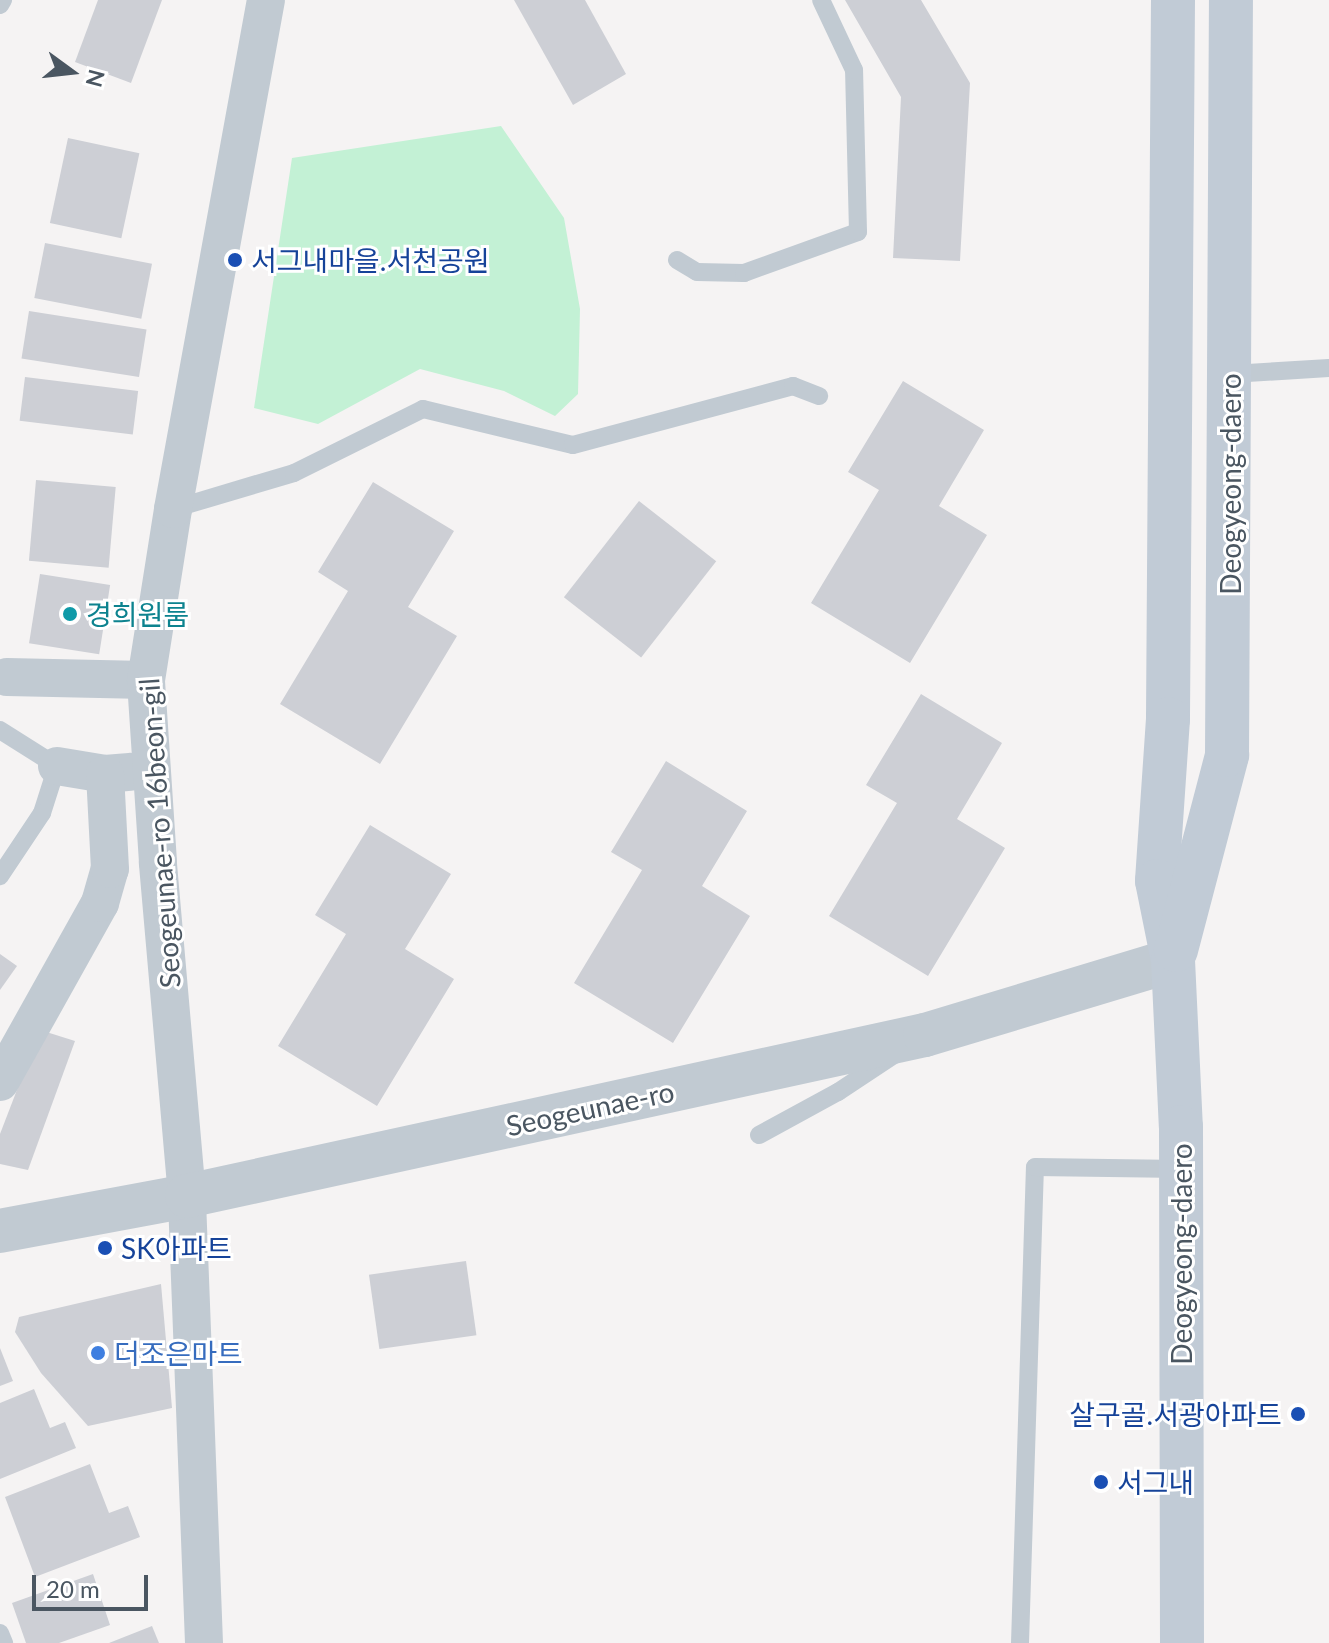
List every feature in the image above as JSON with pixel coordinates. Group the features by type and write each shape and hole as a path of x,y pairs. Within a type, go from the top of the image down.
{"main road":[{"name":"Deogyeong-daero","path":"1173,0 1168,719 1157,881 1173,960 1182,1169 1182,1643"},
{"name":"Deogyeong-daero","path":"1173,960 1227,755 1231,0"}],"street":[{"name":"Seogeunae-ro 16beon-gil","path":"204,1643 187,1196 158,862 146,680 173,509 266,0"},
{"path":"7,677 146,680"},
{"path":"57,766 105,774 153,770"},
{"path":"0,1082 100,903 110,869 105,774"},
{"path":"110,869 158,862"},
{"name":"Seogeunae-ro","path":"0,1231 187,1196 925,1035 1173,960"}],"lane":[{"path":"0,5 3,0"},
{"path":"677,260 697,272 744,273 858,232 854,70 821,0"},
{"path":"1231,374 1329,368"},
{"path":"173,509 294,473 423,409 573,445 793,386 819,396"},
{"path":"0,730 57,766 42,813 0,876"},
{"path":"759,1135 838,1092 925,1035"},
{"path":"1020,1643 1035,1167 1182,1169"},
{"path":"0,1633 4,1643"}],"green space":[{"path":"501,126 564,218 580,309 578,394 555,416 504,391 420,369 318,424 254,408 292,158"}],"building":[{"path":"98,0 162,0 131,83 75,62"},
{"path":"514,0 585,0 626,74 573,105"},
{"path":"845,0 921,0 970,83 960,261 893,258 901,97"},
{"path":"68,138 139,153 121,238 50,223"},
{"path":"45,243 152,264 141,319 34,298"},
{"path":"29,311 147,330 139,377 21,358"},
{"path":"25,377 138,391 133,435 20,421"},
{"path":"903,381 984,430 939,506 987,535 910,663 811,603 879,490 848,472"},
{"path":"36,480 116,487 109,568 29,561"},
{"path":"373,482 454,531 408,607 457,636 380,764 280,704 348,591 318,572"},
{"path":"639,501 716,561 641,657 564,597"},
{"name":"경희원룸","path":"40,574 110,585 99,654 29,643"},
{"path":"921,694 1002,743 957,819 1005,848 928,976 829,916 897,803 866,785"},
{"path":"666,761 747,811 702,886 750,916 673,1043 574,983 642,870 611,852"},
{"path":"370,825 451,874 405,949 454,979 377,1106 278,1046 346,934 315,915"},
{"path":"0,954 17,966 0,990"},
{"path":"40,1030 75,1041 28,1170 0,1164 0,1134"},
{"path":"466,1261 476,1335 379,1349 369,1275"},
{"name":"더조은마트","path":"161,1284 172,1408 88,1426 41,1373 15,1332 19,1317"},
{"path":"0,1348 13,1381 0,1386"},
{"path":"34,1389 50,1428 65,1422 76,1448 0,1479 0,1403"},
{"path":"90,1464 109,1513 128,1506 140,1537 35,1577 5,1497"},
{"path":"93,1574 110,1625 59,1643 26,1643 12,1603"},
{"path":"152,1626 159,1643 109,1643"}],"place":[{"name":"서그내마을.서천공원","path":"235,260"},
{"name":"경희원룸","path":"70,614"},
{"name":"SK아파트","path":"105,1248"},
{"name":"더조은마트","path":"98,1353"},
{"name":"살구골.서광아파트","path":"1298,1414"},
{"name":"서그내","path":"1101,1482"}]}
